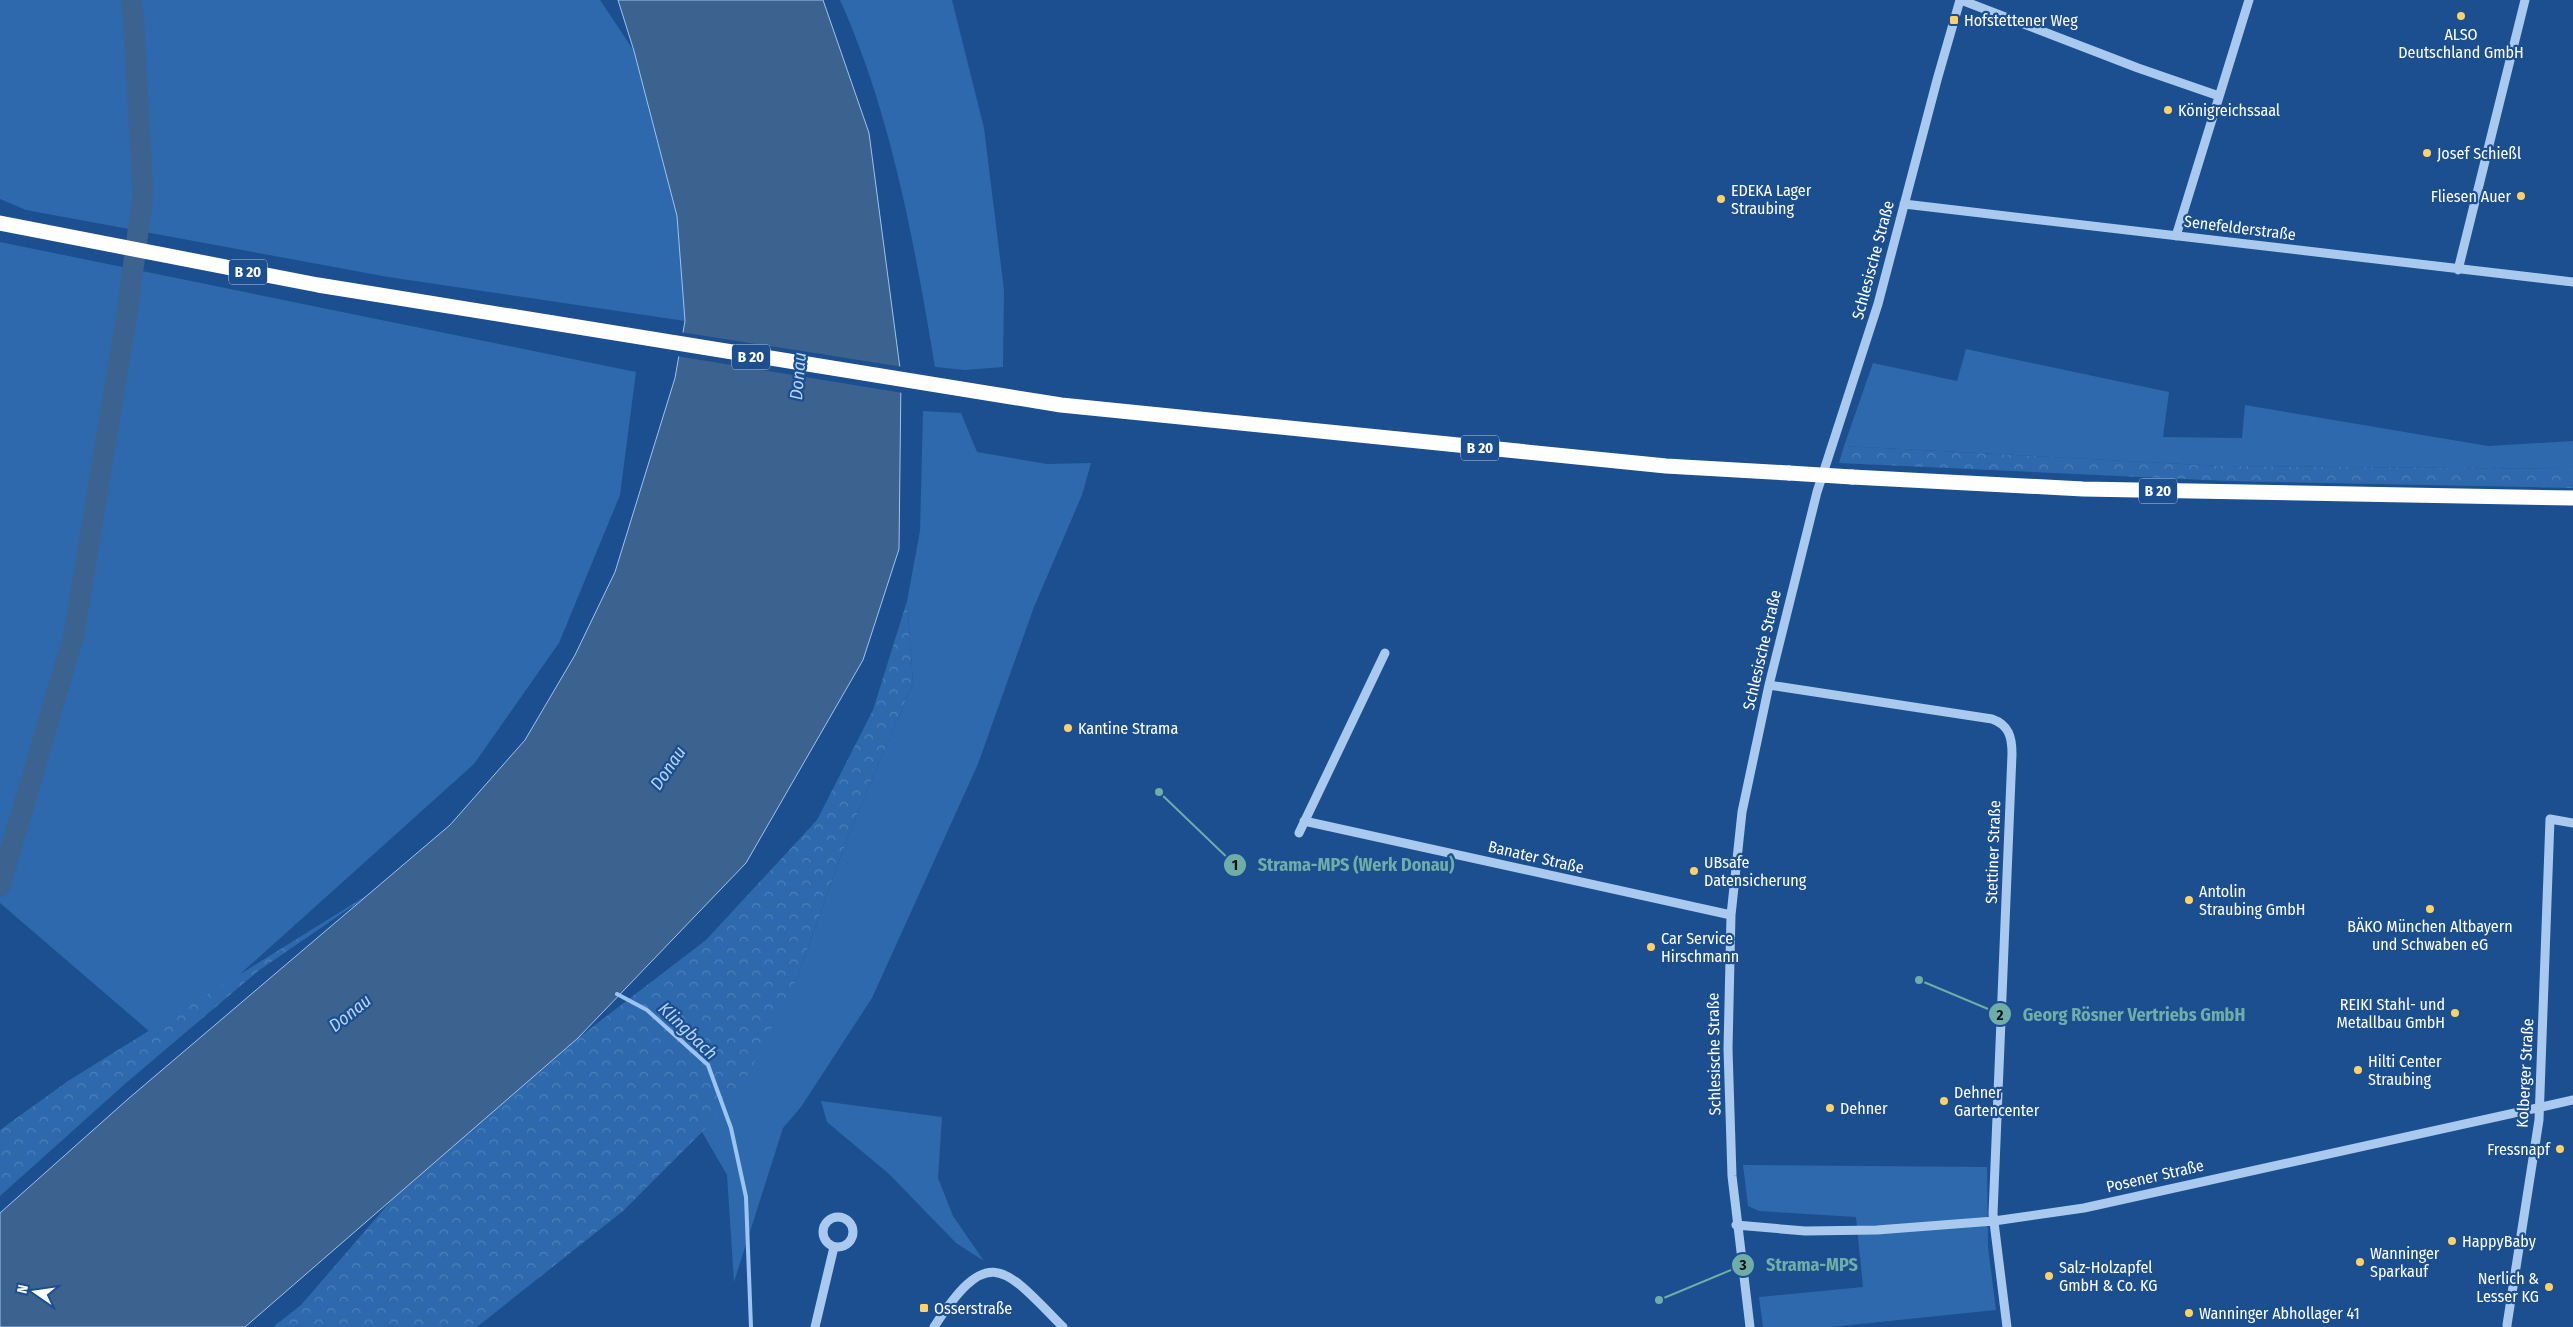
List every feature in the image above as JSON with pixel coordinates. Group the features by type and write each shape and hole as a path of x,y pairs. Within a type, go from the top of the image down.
{"highway":[{"name":"B 20","path":"0,223 318,285 1005,397 1171,418 1666,466 1852,478 2083,489 2573,498"}],"street":[{"name":"Schlesische Straße","path":"1750,1327 1736,1225 1731,1167 1728,1048 1731,915 1742,812 1769,685 1817,492 1878,304 1960,0 2138,68 2219,96"},
{"path":"2176,236 2249,0"},
{"path":"2458,270 2525,0"},
{"name":"Senefelderstraße","path":"1904,204 2573,282"},
{"path":"1298,833 1385,653"},
{"name":"Stettiner Straße","path":"1769,685 1992,719 2000,722 2010,733 2012,754 1994,1221"},
{"name":"Kolberger Straße","path":"2507,1325 2539,1108 2550,819 2573,823"},
{"name":"Banater Straße","path":"1304,821 1731,915"},
{"name":"Posener Straße","path":"1736,1225 1805,1231 1877,1230 1994,1221 2084,1208 2573,1100"},
{"path":"1994,1221 2007,1327"},
{"path":"815,1327 834,1247"},
{"path":"934,1327 951,1301 966,1285 983,1273 1004,1273 1018,1281 1064,1327"}],"green space":[{"path":"0,0 600,0 634,51 677,216 685,321 388,277 26,210 0,199"},
{"path":"840,0 952,0 984,128 1004,290 1003,367 965,370 935,367 919,273 899,180 874,89"},
{"path":"0,242 636,372 620,495 559,643 474,764 238,976 150,1032 0,903"},
{"path":"1966,349 2169,392 2163,437 2242,438 2245,405 2488,446 2573,441 2573,469 2220,466 1844,446 1873,363 1957,381"},
{"path":"923,411 961,413 977,452 1047,464 1091,463 1082,495 1034,607 978,764 872,998 801,1107 783,1128 734,1282 727,1175 702,1132 797,978 850,831 913,683 907,601 920,531"},
{"path":"1844,446 2220,466 2573,469 2573,488 2227,481 1839,463"},
{"path":"907,601 913,683 850,831 797,978 736,1098 623,1211 477,1327 273,1327 301,1305 396,1195 578,1038 706,940 817,820 873,710"},
{"path":"385,884 258,971 126,1083 0,1196 0,1130 68,1081"},
{"path":"821,1101 942,1117 938,1178 953,1216 984,1261 956,1243 889,1174 827,1122"},
{"path":"1743,1165 1987,1167 1988,1247 1996,1310 1831,1327 1763,1327 1759,1297 1863,1287 1856,1217 1759,1211 1748,1206"}],"water":[{"name":"Donau","path":"618,0 823,0 869,133 901,376 899,549 863,660 746,863 578,1038 245,1327 0,1327 0,1213 128,1099 450,825 525,740 575,655 615,572 675,378 685,321 677,216 634,51"}],"pier":[{"path":"680,332 903,367 903,393 676,356"}],"waterway":[{"path":"0,886 74,634 127,313 143,195 131,0"},
{"name":"Klingbach","path":"617,994 647,1010 708,1065 731,1128 746,1197 751,1327"}],"place":[{"name":"ALSO Deutschland GmbH","path":"2461,16"},
{"name":"Hofstettener Weg","path":"1954,20"},
{"name":"Königreichssaal","path":"2168,110"},
{"name":"Josef Schießl","path":"2427,153"},
{"name":"Fliesen Auer","path":"2521,196"},
{"name":"EDEKA Lager Straubing","path":"1721,199"},
{"name":"Kantine Strama","path":"1068,728"},
{"name":"Strama-MPS (Werk Donau)","path":"1159,792"},
{"name":"UBsafe Datensicherung","path":"1694,871"},
{"name":"Antolin Straubing GmbH","path":"2189,900"},
{"name":"BÄKO München Altbayern und Schwaben eG","path":"2430,909"},
{"name":"Car Service Hirschmann","path":"1651,947"},
{"name":"Georg Rösner Vertriebs GmbH","path":"1919,980"},
{"name":"REIKI Stahl- und Metallbau GmbH","path":"2455,1013"},
{"name":"Hilti Center Straubing","path":"2358,1070"},
{"name":"Dehner Gartencenter","path":"1944,1101"},
{"name":"Dehner","path":"1830,1108"},
{"name":"Fressnapf","path":"2560,1149"},
{"name":"HappyBaby","path":"2452,1241"},
{"name":"Wanninger Sparkauf","path":"2360,1262"},
{"name":"Salz-Holzapfel GmbH & Co. KG","path":"2049,1276"},
{"name":"Nerlich & Lesser KG","path":"2549,1287"},
{"name":"Strama-MPS","path":"1659,1300"},
{"name":"Osserstraße","path":"924,1308"},
{"name":"Wanninger Abhollager 41","path":"2189,1313"}]}
